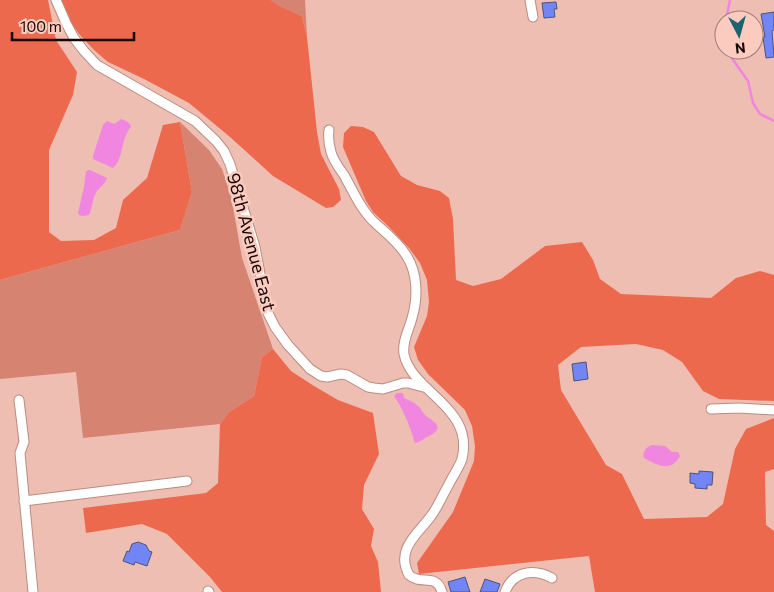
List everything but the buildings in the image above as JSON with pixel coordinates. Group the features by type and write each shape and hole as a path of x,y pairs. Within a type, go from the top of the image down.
{"street":[{"name":"98th Avenue East","path":"56,0 74,38 97,65 195,121 224,151 230,164 255,247 267,311 275,327 288,345 310,369 321,376 327,377 341,374 347,375 368,387 374,388 383,389 403,383 427,388"},
{"path":"530,0 532,17"},
{"path":"329,130 332,155 358,200 375,223 399,245 410,262 415,279 416,297 413,316 404,340 406,360 412,372 457,420 462,433 463,453 461,460 432,515 409,544 405,553 405,564 407,572 411,577 417,580 432,580 440,585 442,592"},
{"path":"19,400 24,442 20,452 33,592"},
{"path":"711,409 774,410"},
{"path":"24,501 187,481"},
{"path":"505,592 512,580 526,574 537,573 552,578"}],"shaded area":[{"path":"0,0 48,0 56,40 77,72 73,95 49,150 49,232 61,241 94,240 116,228 123,200 147,178 163,125 180,122 192,192 180,230 0,280"},
{"path":"61,0 271,0 302,16 307,37 321,154 339,189 341,200 333,207 326,208 273,176 189,103 108,62 79,34 70,21"},
{"path":"271,0 305,0 307,37 302,16"},
{"path":"121,119 127,121 131,126 125,137 119,159 113,168 93,159 93,156 103,125 107,121 115,123"},
{"path":"180,122 209,150 222,169 231,196 242,258 273,349 262,357 254,396 229,412 220,424 83,438 76,372 0,379 0,280 180,230 192,192"},
{"path":"351,126 363,127 374,132 401,176 417,185 440,191 449,198 453,219 456,280 473,286 501,279 545,246 582,242 593,260 600,279 621,294 711,298 736,278 760,271 774,275 774,401 719,399 703,391 682,362 663,350 636,344 581,347 558,365 561,390 606,465 622,474 644,519 707,517 723,504 735,449 746,429 774,418 774,469 765,472 766,525 774,531 774,592 595,592 589,556 419,574 417,563 453,512 474,461 475,446 472,426 465,410 428,374 418,360 414,347 427,316 429,302 427,280 420,263 409,248 373,212 366,201 343,147 344,133"},
{"path":"90,170 107,178 95,194 89,215 82,216 78,213 86,171"},
{"path":"273,349 291,371 314,386 338,400 373,413 379,454 364,485 362,509 374,529 371,546 378,562 381,592 222,592 210,577 167,534 142,524 86,533 83,508 206,493 218,483 220,424 229,412 254,396 262,357"},
{"path":"397,393 403,393 404,398 413,402 425,415 435,422 438,427 434,433 415,443 406,417 394,396"},
{"path":"652,445 665,446 672,452 678,452 680,456 668,466 654,463 644,458 645,450"}],"waterway":[{"path":"728,10 730,0"},
{"path":"733,60 748,81 753,103 760,114 774,121"}]}
